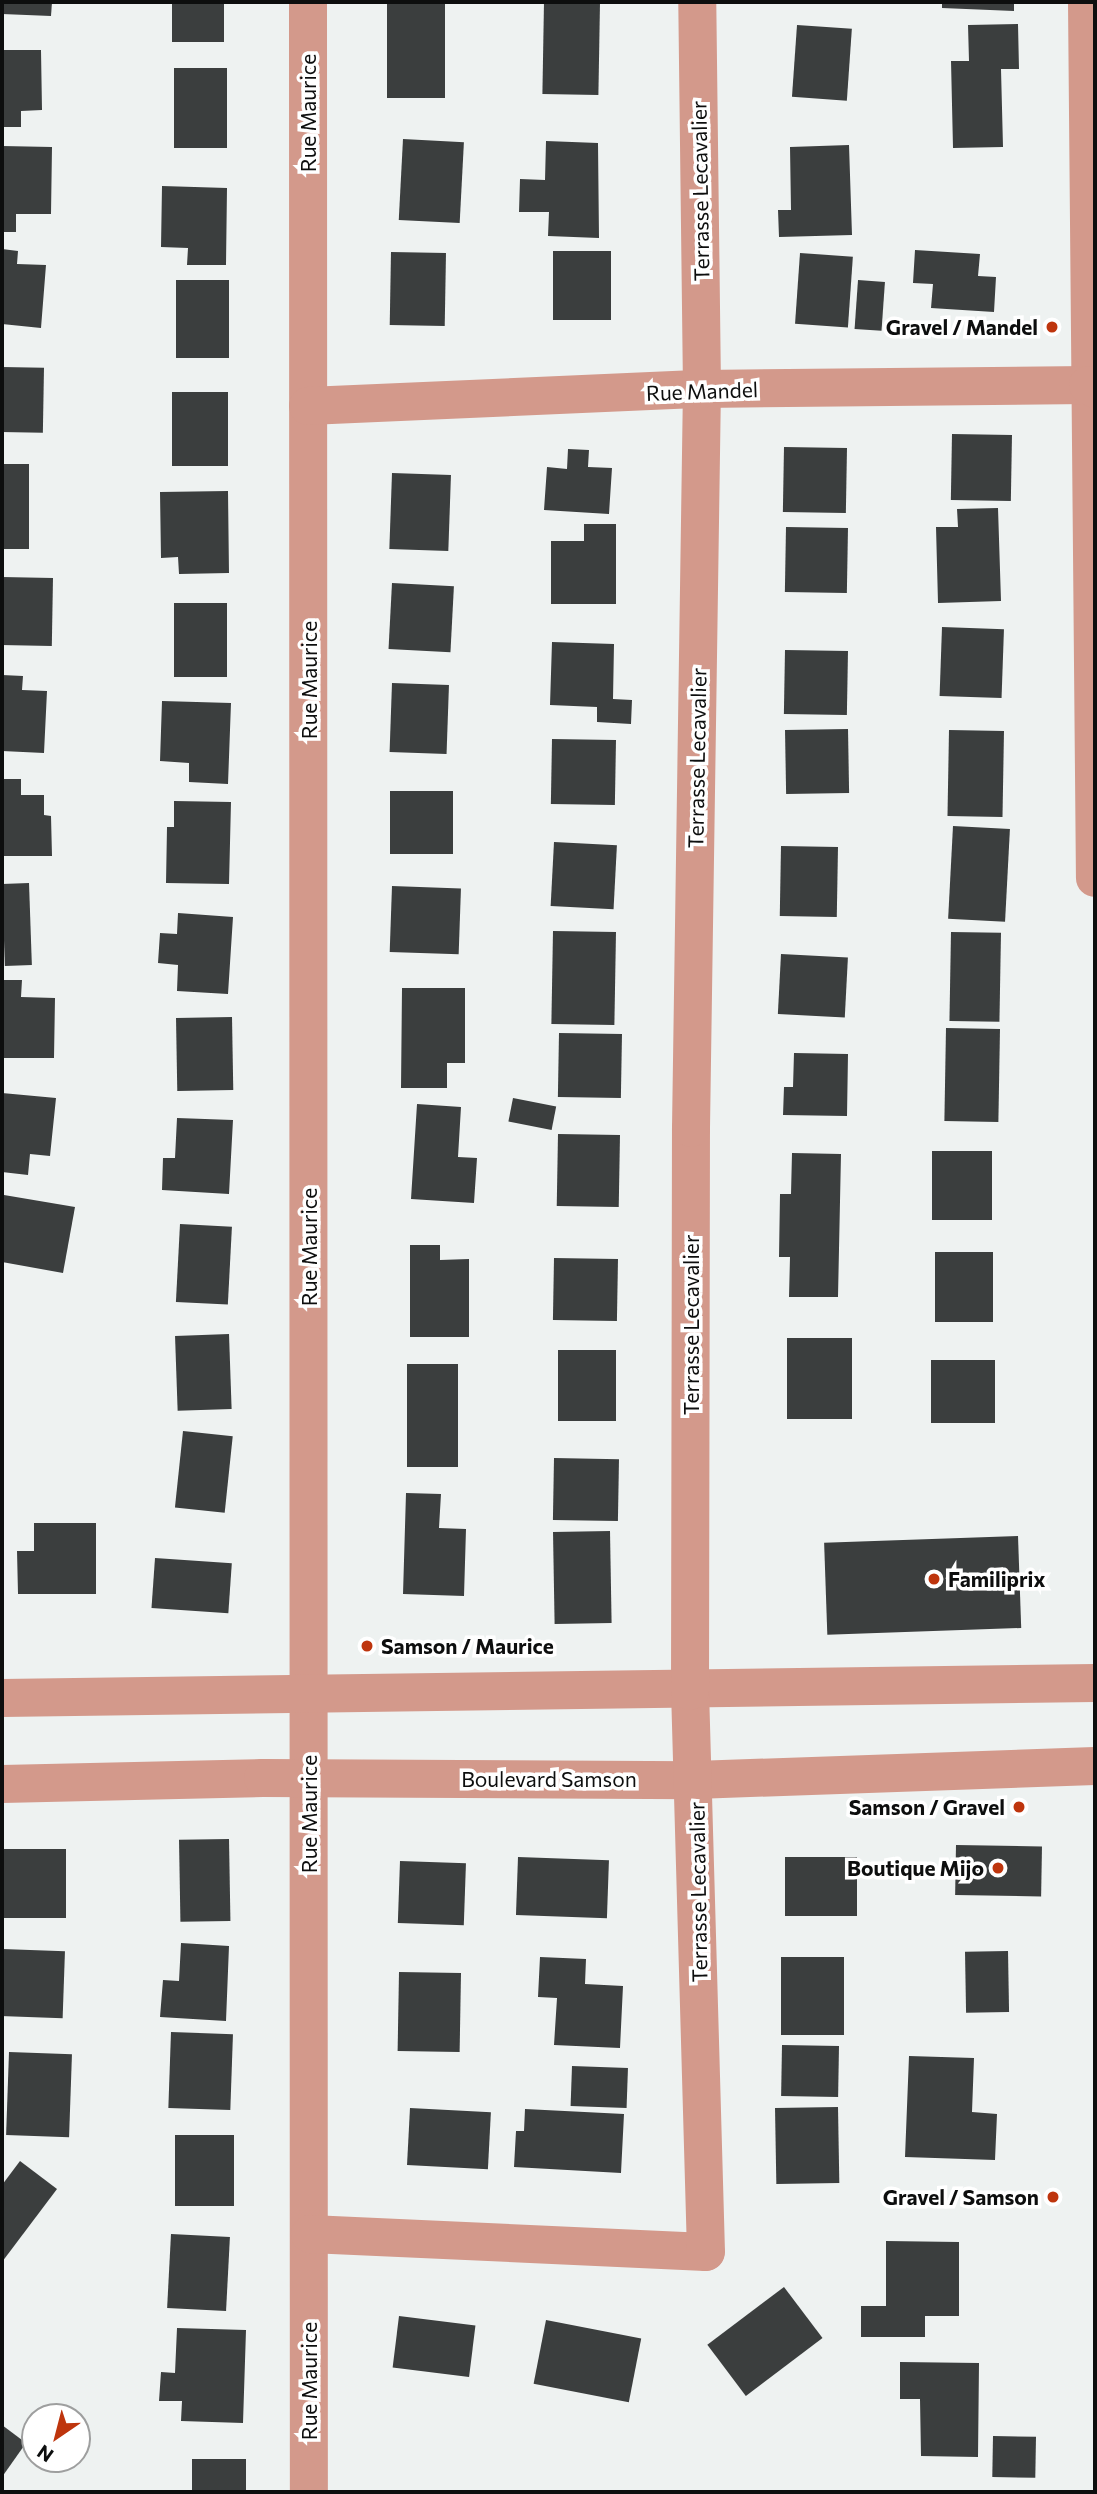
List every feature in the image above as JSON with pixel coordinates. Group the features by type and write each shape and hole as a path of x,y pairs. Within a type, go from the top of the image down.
{"street":[{"name":"Rue Maurice","path":"308,2 309,2492"},
{"name":"Terrasse Lecavalier","path":"310,2234 706,2252 695,1780 690,1691 691,1141 702,389 697,2"},
{"path":"1087,2 1095,877"},
{"name":"Rue Mandel","path":"308,406 702,389 1091,387"},
{"path":"2,1699 1095,1683"},
{"name":"Boulevard Samson","path":"2,1784 309,1778 695,1780 1095,1766"}],"building":[{"path":"2,2 52,2 51,16 2,14"},
{"path":"172,2 224,2 224,42 172,42"},
{"path":"387,2 445,2 445,98 387,98"},
{"path":"544,2 600,3 598,95 542,94"},
{"path":"942,2 1014,2 1014,11 942,8"},
{"path":"1018,24 1019,69 1001,69 1003,147 953,148 951,61 969,61 968,25"},
{"path":"797,25 852,29 847,101 792,97"},
{"path":"2,50 41,50 42,110 21,111 21,127 2,127"},
{"path":"174,68 227,68 227,148 174,148"},
{"path":"403,139 464,142 460,223 399,220"},
{"path":"546,141 598,143 599,238 548,236 549,212 519,212 520,179 545,180"},
{"path":"849,145 852,235 779,237 778,210 791,210 790,147"},
{"path":"2,146 52,147 51,214 16,214 16,232 2,232"},
{"path":"162,186 227,188 226,265 187,265 188,248 161,247"},
{"path":"2,249 18,251 17,264 46,265 41,328 2,324"},
{"path":"915,250 980,254 978,276 996,277 994,312 931,308 933,284 913,283"},
{"path":"553,251 611,251 611,320 553,320"},
{"path":"391,252 446,253 445,326 390,325"},
{"path":"800,253 853,257 848,328 795,324"},
{"path":"176,280 229,280 229,358 176,358"},
{"path":"858,280 885,282 882,331 855,329"},
{"path":"2,367 44,368 43,433 2,432"},
{"path":"172,392 228,392 228,466 172,466"},
{"path":"952,434 1012,435 1011,501 951,500"},
{"path":"784,447 847,448 846,513 783,512"},
{"path":"568,449 589,450 588,467 612,468 609,514 544,510 547,467 567,469"},
{"path":"2,464 29,464 29,549 2,549"},
{"path":"392,473 451,475 448,551 389,549"},
{"path":"228,491 229,573 179,574 178,557 161,558 160,492"},
{"path":"998,508 1001,601 938,603 936,527 958,527 957,509"},
{"path":"584,524 616,524 616,604 551,604 551,541 584,541"},
{"path":"786,527 848,528 847,593 785,592"},
{"path":"2,577 53,578 52,646 2,645"},
{"path":"392,583 454,586 450,652 389,649"},
{"path":"174,603 227,603 227,677 174,677"},
{"path":"942,627 1004,629 1002,698 940,696"},
{"path":"552,642 614,644 613,699 632,700 631,724 597,722 597,707 550,705"},
{"path":"785,650 848,651 847,715 784,714"},
{"path":"2,675 23,676 22,690 47,691 44,753 2,751"},
{"path":"392,683 449,685 447,754 390,752"},
{"path":"162,701 231,703 228,784 189,782 189,763 160,761"},
{"path":"848,729 849,793 786,794 785,730"},
{"path":"949,730 1004,731 1002,817 947,816"},
{"path":"552,739 616,740 615,805 551,804"},
{"path":"2,779 21,779 21,795 44,795 44,815 51,816 52,856 2,856"},
{"path":"390,791 453,791 453,854 390,854"},
{"path":"174,801 231,802 229,884 166,883 167,827 174,827"},
{"path":"953,826 1010,829 1005,922 948,919"},
{"path":"554,842 617,845 614,909 551,906"},
{"path":"781,846 838,847 837,917 780,916"},
{"path":"29,883 32,965 5,966 2,884"},
{"path":"392,886 461,888 459,954 390,952"},
{"path":"178,913 233,917 228,994 177,991 178,965 158,963 160,933 177,934"},
{"path":"553,931 616,932 614,1025 551,1024"},
{"path":"951,932 1001,933 999,1022 949,1021"},
{"path":"781,954 848,958 845,1017 778,1014"},
{"path":"2,980 22,980 21,997 55,998 54,1058 2,1058"},
{"path":"402,988 465,988 465,1063 447,1063 447,1088 401,1088"},
{"path":"232,1017 233,1090 177,1091 176,1018"},
{"path":"946,1028 1000,1029 998,1122 944,1121"},
{"path":"559,1033 622,1034 621,1098 558,1097"},
{"path":"794,1053 848,1054 847,1116 783,1115 784,1087 793,1087"},
{"path":"2,1093 56,1098 50,1156 30,1154 28,1175 2,1172"},
{"path":"513,1098 556,1106 552,1130 508,1122"},
{"path":"417,1104 461,1107 458,1157 477,1158 474,1203 411,1199"},
{"path":"177,1118 233,1120 229,1194 162,1190 163,1158 175,1158"},
{"path":"558,1134 620,1135 619,1207 557,1206"},
{"path":"932,1151 992,1151 992,1220 932,1220"},
{"path":"792,1153 841,1154 838,1297 789,1297 790,1257 779,1257 780,1194 791,1194"},
{"path":"4,1195 75,1207 63,1273 2,1262"},
{"path":"180,1224 232,1227 228,1305 176,1302"},
{"path":"410,1245 440,1245 440,1260 469,1259 469,1337 410,1337"},
{"path":"935,1252 993,1252 993,1322 935,1322"},
{"path":"554,1258 618,1259 617,1321 553,1320"},
{"path":"229,1334 232,1409 178,1411 175,1336"},
{"path":"787,1338 852,1338 852,1419 787,1419"},
{"path":"558,1350 616,1350 616,1421 558,1421"},
{"path":"931,1360 995,1360 995,1423 931,1423"},
{"path":"407,1364 458,1364 458,1467 407,1467"},
{"path":"183,1431 233,1436 225,1513 175,1508"},
{"path":"554,1458 619,1459 618,1521 553,1520"},
{"path":"406,1493 441,1494 439,1528 466,1529 464,1596 403,1594"},
{"path":"34,1523 96,1523 96,1594 18,1594 17,1551 34,1551"},
{"path":"610,1531 612,1623 555,1624 553,1532"},
{"path":"1018,1536 1021,1628 827,1635 824,1543"},
{"path":"155,1558 232,1563 228,1613 152,1608"},
{"path":"229,1839 230,1921 180,1922 179,1840"},
{"path":"956,1845 1042,1847 1041,1896 955,1895"},
{"path":"2,1849 66,1849 66,1918 2,1918"},
{"path":"518,1857 609,1860 607,1918 516,1915"},
{"path":"785,1857 857,1857 857,1916 785,1916"},
{"path":"400,1861 466,1863 464,1925 398,1923"},
{"path":"181,1943 229,1946 226,2021 160,2017 163,1980 179,1981"},
{"path":"2,1949 65,1951 63,2018 2,2016"},
{"path":"1008,1951 1009,2012 966,2013 965,1952"},
{"path":"540,1957 586,1959 585,1984 623,1986 620,2048 554,2045 557,1998 538,1997"},
{"path":"781,1957 844,1957 844,2035 781,2035"},
{"path":"399,1972 461,1973 460,2052 398,2051"},
{"path":"171,2032 233,2034 230,2110 168,2108"},
{"path":"782,2045 839,2046 838,2097 781,2096"},
{"path":"9,2052 72,2054 69,2137 6,2135"},
{"path":"909,2056 974,2058 972,2112 997,2114 995,2160 905,2157"},
{"path":"572,2066 628,2068 627,2108 571,2106"},
{"path":"838,2107 839,2183 776,2184 775,2108"},
{"path":"410,2108 491,2112 488,2169 407,2165"},
{"path":"525,2109 624,2114 621,2173 514,2167 516,2131 524,2131"},
{"path":"175,2135 234,2135 234,2206 175,2206"},
{"path":"20,2161 57,2189 2,2262 2,2185"},
{"path":"171,2234 230,2237 226,2311 167,2308"},
{"path":"886,2241 959,2242 959,2316 925,2316 925,2337 861,2337 861,2306 886,2306"},
{"path":"784,2287 823,2338 746,2396 707,2345"},
{"path":"399,2316 475,2325 469,2377 393,2368"},
{"path":"546,2320 641,2339 629,2402 534,2384"},
{"path":"177,2328 246,2330 243,2423 181,2421 182,2401 159,2401 161,2372 175,2373"},
{"path":"900,2362 979,2363 978,2457 921,2456 920,2399 900,2399"},
{"path":"2,2425 21,2439 21,2450 2,2477"},
{"path":"993,2436 1036,2437 1035,2478 992,2477"},
{"path":"192,2459 246,2459 246,2492 192,2492"}],"place":[{"name":"Gravel / Mandel","path":"1052,327"},
{"name":"Familiprix","path":"934,1579"},
{"name":"Samson / Maurice","path":"367,1646"},
{"name":"Samson / Gravel","path":"1019,1807"},
{"name":"Boutique Mijo","path":"998,1868"},
{"name":"Gravel / Samson","path":"1053,2197"}]}
